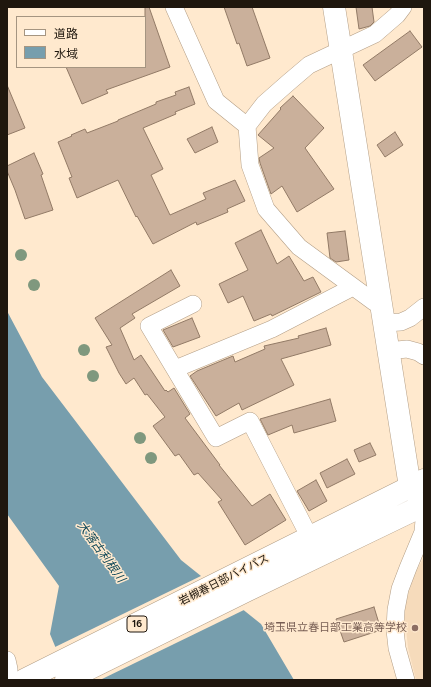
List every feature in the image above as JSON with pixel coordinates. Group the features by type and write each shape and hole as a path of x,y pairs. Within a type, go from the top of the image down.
{"main road":[{"path":"334,7 388,351 417,483"},
{"name":"岩槻春日部バイパス","path":"66,680 240,583 310,538 417,483"},
{"name":"岩槻春日部バイパス","path":"32,676 240,583 422,506"}],"street":[{"path":"174,7 216,101 248,126"},
{"path":"403,7 397,15 375,34 342,51 309,65 264,104 248,126 250,165 266,209 299,248 374,302 383,314 401,322 410,318 424,307"},
{"path":"174,369 272,329 353,287"},
{"path":"193,304 149,326 216,438 250,421 310,538"},
{"path":"388,351 407,349 418,352 424,356"},
{"path":"406,680 397,648 395,630 396,610 400,589 423,532 424,520 417,483"},
{"path":"7,660 9,680"}],"shaded area":[{"name":"埼玉県立春日部工業高等学校","path":"424,557 424,680 416,680 408,648 404,609 414,575"}],"water":[{"name":"大落古利根川","path":"7,311 42,377 181,560 261,624 294,680 69,680 50,634 59,586 7,514"}],"pier":[{"path":"203,575 246,609 100,680 66,680 53,648"}],"building":[{"path":"145,7 149,7 170,67 106,90 108,93 82,104 66,68 146,68"},
{"path":"224,7 252,7 270,58 247,66 239,43 237,44"},
{"path":"356,7 372,7 374,22 370,26 359,29"},
{"path":"410,31 422,47 375,81 363,65"},
{"path":"7,85 25,128 7,135"},
{"path":"189,87 195,104 143,128 163,169 151,175 170,215 206,199 203,193 235,180 245,201 227,209 228,212 197,225 196,222 153,244 137,216 136,217 118,180 77,198 69,178 72,177 58,142 85,129 87,133 118,121 156,104 156,102 176,95 175,92"},
{"path":"293,96 324,128 305,148 334,189 297,212 282,186 271,194 259,158 274,148 258,135 281,109 280,108"},
{"path":"212,127 218,142 195,153 187,139"},
{"path":"395,132 403,145 385,157 377,145"},
{"path":"34,153 43,174 41,175 53,210 25,219 7,171 7,166"},
{"path":"261,230 277,264 289,256 304,281 313,277 321,292 272,316 271,314 254,321 243,296 228,303 219,284 248,270 235,243"},
{"path":"345,231 349,260 336,262 330,258 327,233"},
{"path":"171,270 180,286 132,314 135,318 120,328 134,360 141,355 165,391 166,390 168,392 174,388 190,414 185,418 219,465 252,506 270,494 286,520 245,545 218,502 222,500 198,473 194,475 179,454 175,456 153,426 165,417 147,394 145,395 134,378 126,384 106,347 112,345 95,318"},
{"path":"192,318 200,337 173,347 163,330"},
{"path":"326,328 331,345 281,359 294,385 242,410 239,403 216,416 190,376 197,371 233,356 235,362 265,349 264,346 299,338 298,336"},
{"path":"330,399 336,421 294,433 292,425 268,435 260,419"},
{"path":"370,443 376,455 359,462 354,450"},
{"path":"347,459 355,474 327,488 320,473"},
{"path":"316,480 327,501 309,511 297,491"},
{"path":"374,607 381,630 344,642 336,619"}],"place":[{"name":"埼玉県立春日部工業高等学校","path":"415,628"}]}
